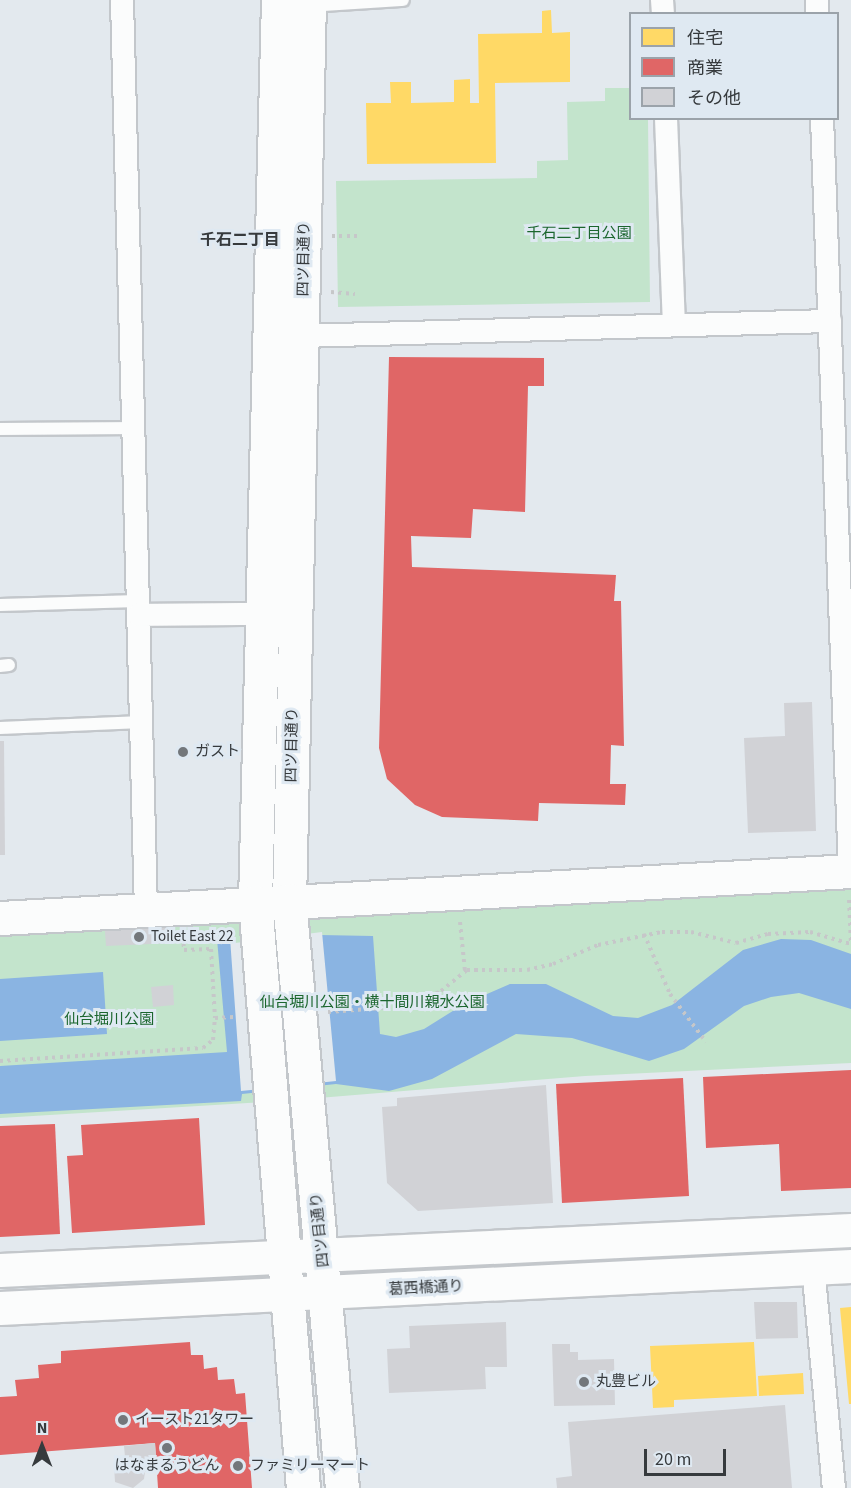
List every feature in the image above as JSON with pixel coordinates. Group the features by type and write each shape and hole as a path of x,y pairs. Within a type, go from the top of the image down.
{"main road":[{"path":"278,0 259,614 256,913 303,1488"},
{"name":"四ツ目通り","path":"309,3 290,911 342,1488"},
{"path":"0,918 181,908 256,913 458,891 851,879"},
{"path":"0,1270 322,1253 851,1230"},
{"name":"葛西橋通り","path":"0,1308 851,1266"}],"street":[{"path":"122,0 146,909"},
{"path":"666,120 674,324"},
{"path":"822,120 851,879"},
{"path":"302,336 830,321"},
{"path":"139,608 259,614"},
{"path":"813,1267 834,1488"}],"lane":[{"path":"309,3 403,0"},
{"path":"0,429 132,428"},
{"path":"0,605 139,608"},
{"path":"0,728 142,722"}],"path":[{"path":"326,236 358,236"},
{"path":"324,292 355,294"},
{"path":"380,1009 417,1004 441,991 465,971 527,970 553,964 598,945 644,934 678,931 736,943 768,934 810,932 851,944 851,879"},
{"path":"458,891 465,971"},
{"path":"0,1061 203,1048 213,1040 215,1018 211,949 184,950 181,908"},
{"path":"644,934 670,994 706,1042"},
{"path":"215,1018 224,1018"}],"green space":[{"name":"千石二丁目公園","path":"605,88 629,88 629,120 648,120 650,302 338,307 336,181 537,178 537,161 568,160 567,102 605,101"},
{"name":"仙台堀川公園・横十間川親水公園","path":"851,884 851,1063 585,1076 282,1101 0,1118 0,934"}],"water":[{"path":"320,935 373,936 380,1034 396,1037 424,1029 464,1004 510,984 546,984 613,1016 638,1018 672,1005 743,950 781,939 811,940 851,954 851,1009 799,993 771,997 744,1006 684,1049 649,1061 572,1038 516,1034 432,1079 389,1091 336,1084 242,1094 241,1101 0,1114 0,1066 227,1052 217,939 226,938 235,946"},
{"path":"103,972 107,1034 0,1041 0,979"}],"pier":[{"path":"322,932 336,1081 241,1091 230,938 235,943"}],"building: 住宅":[{"path":"551,10 552,33 570,32 570,82 495,83 496,163 367,164 366,103 391,103 390,82 411,82 411,103 454,102 454,80 470,79 470,103 479,103 478,34 542,33 542,11"},
{"path":"851,1307 851,1404 849,1404 840,1308"},
{"path":"754,1342 757,1396 674,1400 674,1407 653,1408 650,1346"},
{"path":"803,1373 804,1394 759,1396 758,1376"}],"building: 商業":[{"path":"389,357 544,358 544,386 528,386 525,512 473,509 471,538 411,536 412,567 616,575 614,601 621,601 624,746 611,745 610,784 626,784 625,805 539,803 538,821 442,817 415,805 387,779 379,748"},
{"path":"851,1070 851,1188 781,1191 779,1144 706,1148 703,1077"},
{"path":"683,1078 689,1196 562,1203 556,1084"},
{"path":"199,1118 205,1225 72,1233 67,1156 83,1155 81,1125"},
{"path":"55,1124 60,1234 0,1237 0,1126"},
{"name":"イースト21タワー","path":"190,1342 191,1355 203,1355 204,1369 217,1367 218,1380 234,1379 236,1394 245,1393 252,1488 158,1488 155,1443 0,1455 0,1397 17,1396 15,1380 39,1378 38,1365 61,1363 61,1351"}],"building: その他":[{"path":"812,702 816,831 748,833 744,738 785,736 784,703"},
{"path":"0,741 4,741 5,855 0,855"},
{"name":"Toilet East 22","path":"173,927 174,943 106,946 105,931"},
{"path":"173,985 174,1005 153,1007 151,987"},
{"path":"546,1085 553,1203 418,1211 387,1183 382,1107 397,1106 397,1098"},
{"path":"754,1302 797,1302 798,1338 756,1339"},
{"path":"506,1322 507,1367 485,1367 486,1389 389,1393 387,1349 410,1348 409,1326"},
{"name":"丸豊ビル","path":"552,1344 570,1344 570,1352 578,1352 578,1360 614,1359 615,1405 554,1406"},
{"path":"785,1405 792,1488 557,1488 556,1478 572,1476 568,1422"},
{"path":"155,1443 157,1471 145,1472 144,1479 133,1488 115,1482 114,1465 125,1457 124,1446"}],"place":[{"name":"ガスト","path":"183,752"},
{"name":"Toilet East 22","path":"139,937"},
{"name":"丸豊ビル","path":"584,1382"},
{"name":"イースト21タワー","path":"123,1420"},
{"name":"はなまるうどん","path":"167,1448"},
{"name":"ファミリーマート","path":"238,1466"}],"district":[{"name":"千石二丁目","path":"240,240"}],"park label":[{"name":"仙台堀川公園","path":"109,1020"}]}
